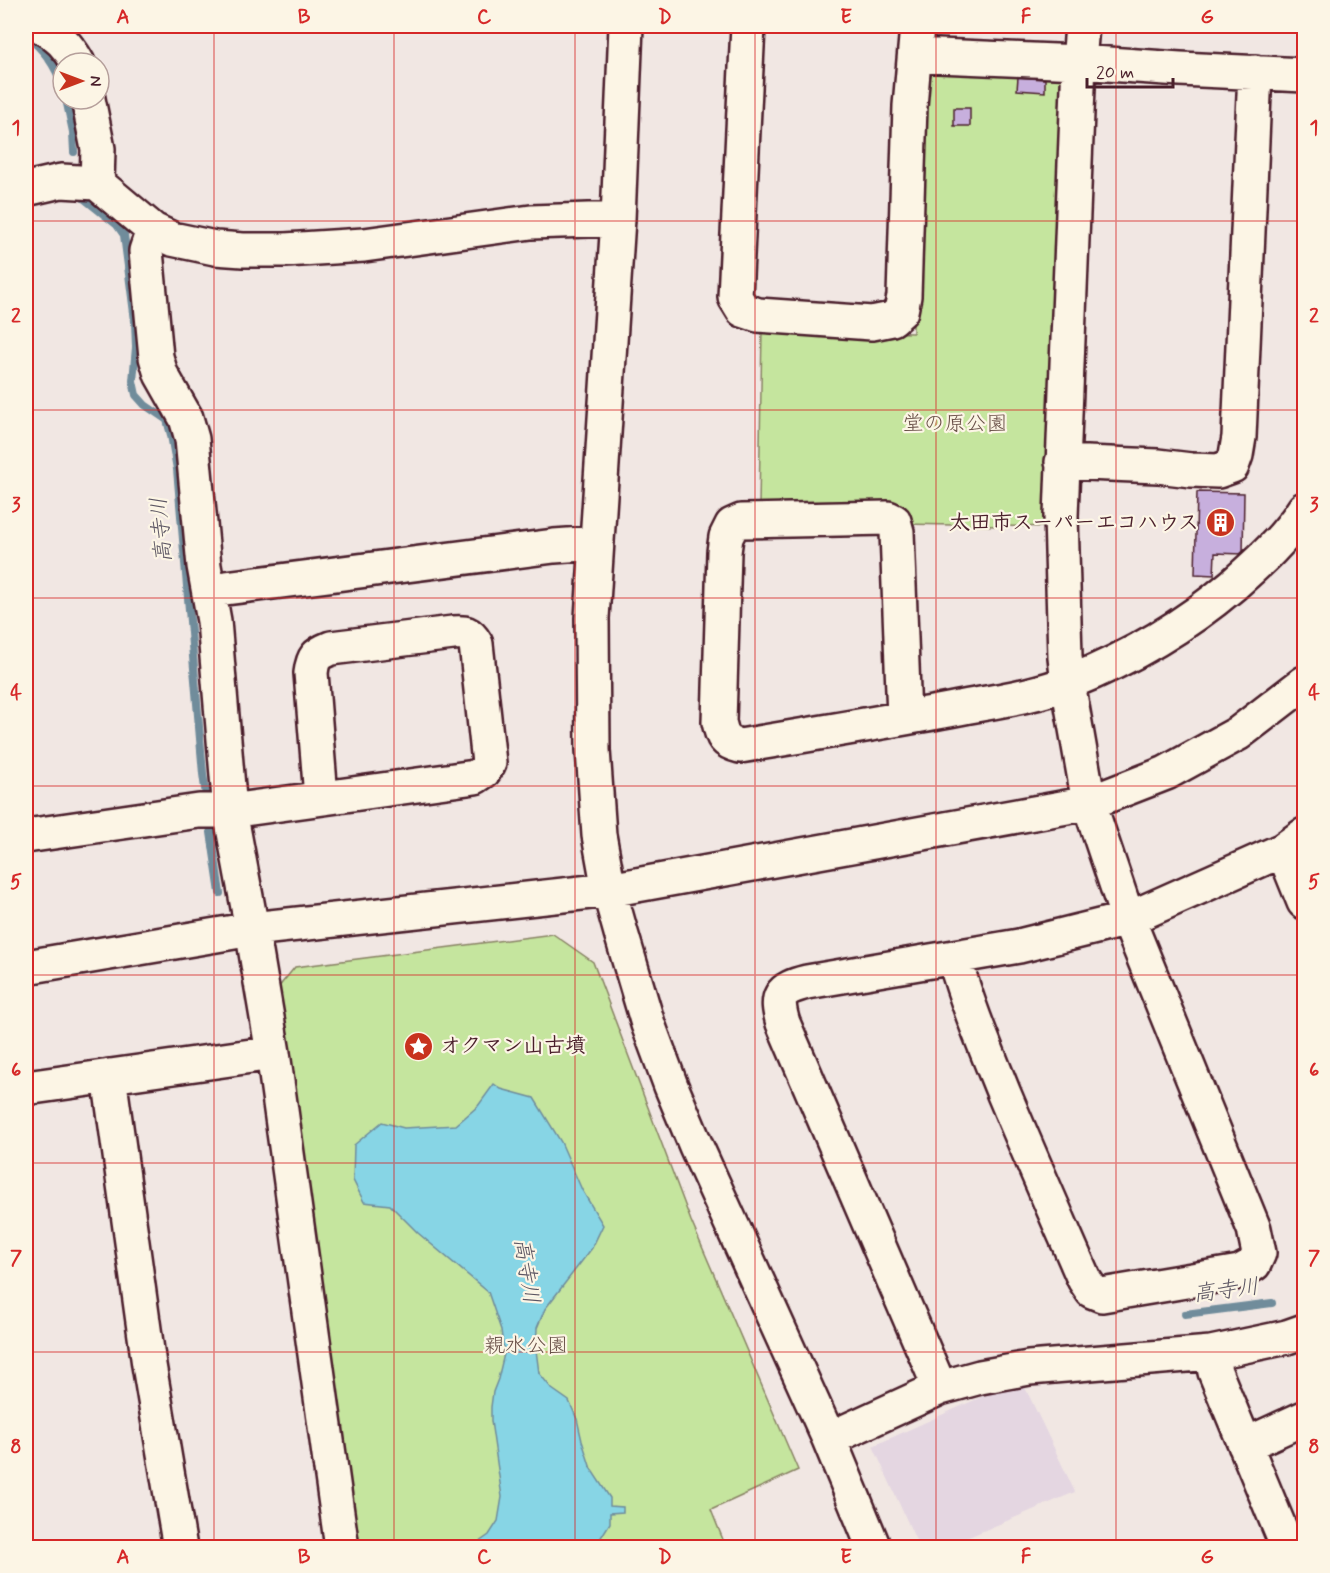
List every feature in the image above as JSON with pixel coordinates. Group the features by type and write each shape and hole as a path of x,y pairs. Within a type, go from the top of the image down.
{"street":[{"path":"41,26 52,31 70,51"},
{"path":"626,26 618,219 592,618 593,750 598,824 609,890 648,1024 671,1086 829,1439 874,1548"},
{"path":"748,26 735,297 743,310 758,315 872,323 892,319 901,311 904,296 910,106 916,40 1079,62 1305,75"},
{"path":"954,957 962,987 1013,1115 1084,1279 1092,1291 1102,1294 1240,1272 1254,1264 1259,1253 1254,1229 1128,919 1089,803 1068,683 1065,657 1061,527 1062,462 1079,62 1083,26"},
{"path":"1062,462 1218,471 1232,466 1239,437 1255,72"},
{"path":"90,111 98,149 97,183"},
{"path":"26,189 61,181 97,183 153,230 172,239 215,248 243,250 364,245 531,222 618,219"},
{"path":"153,230 146,251 156,357 161,374 186,418 192,439 204,566 214,621 230,811 273,1053 342,1548"},
{"path":"904,718 897,532 894,521 888,518 777,519 741,521 732,525 726,537 724,552 719,722 723,736 729,743 740,746 904,718 1035,693 1068,683 1109,665 1169,632 1211,604 1251,568 1305,509"},
{"path":"210,590 554,546 597,543"},
{"path":"26,836 199,811 230,811 475,777 484,771 489,763 476,644 472,636 464,632 331,648 320,653 313,660 311,673 321,797"},
{"path":"26,967 252,928 609,890 1089,803 1166,773 1239,733 1305,683"},
{"path":"940,1388 788,1034 778,1006 781,996 790,986 807,981 1019,946 1128,919 1294,843 1305,902"},
{"path":"26,1088 273,1053"},
{"path":"109,1076 149,1365 180,1548"},
{"path":"829,1439 940,1388 980,1377 1029,1368 1211,1353 1305,1331"},
{"path":"1211,1353 1215,1372 1288,1548"},
{"path":"1245,1445 1305,1418"}],"shaded area":[{"path":"1021,1379 1075,1492 945,1547 919,1547 873,1446"}],"green space":[{"name":"堂の原公園","path":"933,71 1060,74 1067,86 1052,527 905,524 905,509 759,506 762,330 913,333 928,82"},
{"name":"親水公園","path":"553,934 593,962 691,1221 798,1470 711,1510 726,1547 351,1547 273,994 295,967"}],"water":[{"path":"494,1084 501,1089 534,1098 561,1142 582,1190 603,1225 592,1248 545,1309 537,1328 536,1350 539,1373 552,1389 569,1401 577,1419 591,1469 610,1498 610,1506 623,1507 623,1512 610,1513 610,1523 595,1547 472,1547 489,1535 498,1521 502,1497 491,1421 493,1392 504,1354 501,1330 488,1292 418,1233 390,1205 364,1202 353,1180 354,1145 382,1122 404,1128 456,1125 478,1106"}],"building":[{"path":"1018,77 1045,79 1045,92 1017,90"},
{"path":"954,108 970,108 970,126 954,126"},
{"name":"太田市スーパーエコハウス","path":"1197,492 1244,493 1243,554 1215,553 1214,575 1195,574"}],"waterway":[{"name":"高寺川","path":"26,36 51,62"},
{"name":"高寺川","path":"69,111 74,152"},
{"name":"高寺川","path":"82,197 117,225 124,235 135,321 136,347 133,381 136,395 145,405 167,420 171,435 177,469 207,803"},
{"name":"高寺川","path":"209,819 220,893"},
{"name":"高寺川","path":"1185,1314 1272,1303"}],"place":[{"name":"太田市スーパーエコハウス","path":"1220,523"},
{"name":"オクマン山古墳","path":"419,1046"}]}
